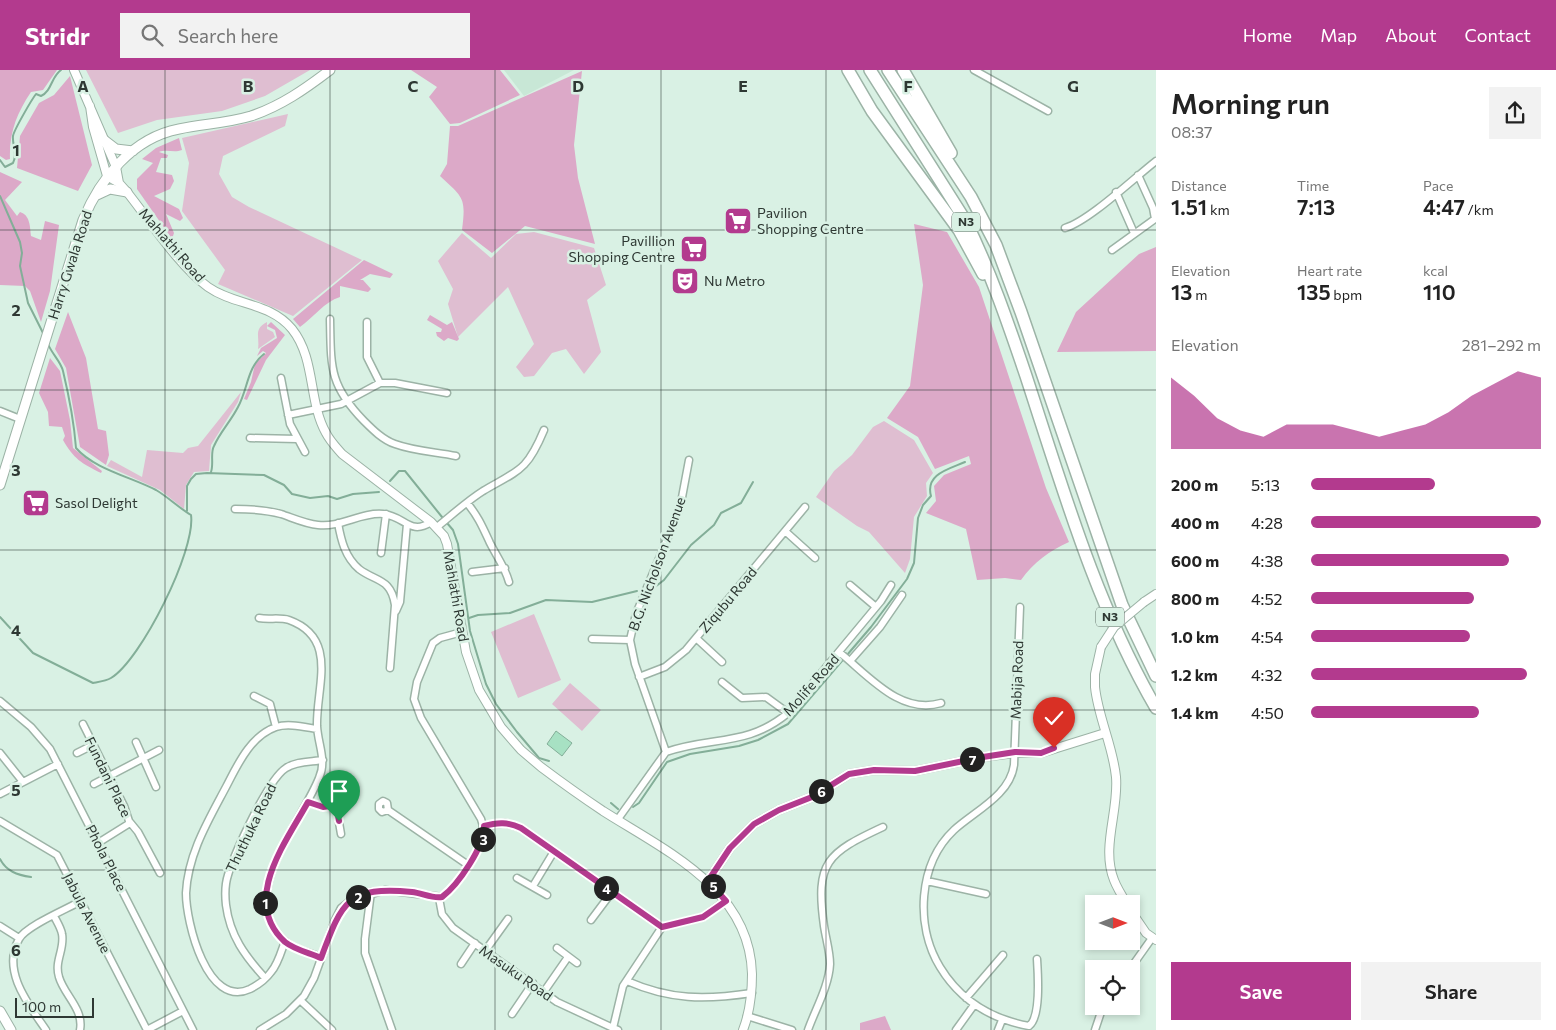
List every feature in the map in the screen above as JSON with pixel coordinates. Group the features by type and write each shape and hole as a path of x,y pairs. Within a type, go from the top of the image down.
{"highway":[{"path":"842,70 959,230 1003,311"},
{"path":"848,70 858,90"},
{"name":"N3","path":"870,70 966,220 978,246 1003,311 1105,608 1134,670 1156,708"},
{"name":"N3","path":"888,70 987,227 1004,266 1122,605 1156,676"},
{"path":"894,70 921,120"},
{"path":"903,70 972,186 987,227"}],"main road":[{"name":"Harry Gwala Road","path":"0,484 83,220 94,196 107,176 133,151 171,131 232,120 267,110 294,97 330,70"},
{"path":"103,139 116,149 133,151"},
{"path":"94,196 110,189 127,192"},
{"path":"0,1011 11,1030"}],"street":[{"path":"74,70 116,167 119,183"},
{"path":"974,70 1048,111"},
{"path":"90,106 93,127 107,176"},
{"path":"1065,228 1073,226 1088,216 1156,160"},
{"path":"1112,250 1134,233 1149,225 1155,217 1138,175"},
{"name":"Mahlathi Road","path":"107,176 119,183 127,192 198,279 224,296 259,306 277,315 291,328 307,358 318,408 326,433 342,454 434,525 444,536 450,554 466,652 479,690 501,727 521,750 541,767 708,881 738,917 746,937 752,963 752,993 743,1030"},
{"path":"1116,192 1134,233"},
{"path":"330,319 332,370 336,382 347,401 375,432 391,443 456,456"},
{"path":"368,322 367,358 380,383"},
{"path":"281,378 288,414 297,439 305,452"},
{"path":"288,414 347,401 380,383 395,383 447,393"},
{"path":"0,411 20,419"},
{"path":"235,509 273,512 317,525 338,523 370,515 386,514 396,516 407,524 420,528 434,525 521,470 530,461 544,430"},
{"path":"250,438 297,439"},
{"name":"B.G. Nicholson Avenue","path":"666,752 639,678 630,640 636,614 680,508 689,460"},
{"path":"467,503 481,521 491,544 505,568 509,582"},
{"name":"Ziqubu Road","path":"639,678 669,665 696,638 805,507"},
{"path":"381,553 386,514"},
{"path":"338,523 342,543 350,560 360,569 381,580 388,587 394,601 390,668"},
{"path":"394,615 400,602 407,524"},
{"path":"785,531 815,558"},
{"path":"472,572 505,568"},
{"path":"850,585 876,607"},
{"name":"Molife Road","path":"666,752 754,734 770,727 788,713 840,653 892,585"},
{"path":"1122,895 1114,880 1110,864 1111,830 1116,785 1096,699 1095,680 1101,647 1111,631 1156,594"},
{"path":"849,660 880,627 902,595"},
{"name":"Mabija Road","path":"1020,607 1015,752 1010,780 995,796 949,836 937,852 927,881 924,901 928,938 943,971 974,1005 1002,1020 1028,1026 1032,1023 1038,996 1037,959"},
{"path":"259,618 292,622 306,629 316,640 321,662 317,728 323,760 321,774 270,873 266,888 266,904 269,918 285,941 321,958"},
{"path":"260,1030 286,1014 300,1000 314,978 341,908 350,901 371,892 396,890 422,893 439,898 451,889 481,844 484,826 421,718 414,699 417,682 433,643 440,638 462,632"},
{"path":"696,638 722,662"},
{"path":"592,639 630,640"},
{"path":"840,653 905,703 923,706 941,703"},
{"path":"722,682 742,698 766,696 788,713"},
{"path":"254,696 270,704 276,727"},
{"name":"Phola Place","path":"0,701 32,727 50,749 193,1030"},
{"name":"Fundani Place","path":"83,724 130,823 98,843"},
{"path":"285,941 275,965 256,986 236,992 229,991 218,984 196,947 188,913 186,894 188,876 198,839 235,769 258,738 276,727 317,728"},
{"path":"708,881 730,848 754,824 779,810 812,797 842,777 864,771 915,771 953,762 1015,752 1041,753 1105,733"},
{"path":"136,742 156,787"},
{"path":"78,753 93,745"},
{"path":"94,784 159,750"},
{"path":"618,819 666,752"},
{"path":"0,753 23,782"},
{"name":"Thuthuka Road","path":"265,978 245,955 232,932 226,904 227,876 237,850 280,773 294,764 323,760"},
{"path":"0,794 58,764"},
{"path":"308,802 323,807 349,803"},
{"path":"336,805 341,834"},
{"path":"388,810 468,865"},
{"name":"Jabula Avenue","path":"0,821 57,855 147,1030"},
{"path":"484,826 499,822 512,824 662,927"},
{"path":"130,823 138,832 160,873"},
{"path":"808,1030 829,973 829,954 822,900 822,885 827,864 838,850 882,827"},
{"path":"533,886 553,853"},
{"path":"517,878 547,895"},
{"path":"927,881 986,894"},
{"path":"371,892 365,953 392,1030"},
{"path":"591,920 612,892"},
{"name":"Masuku Road","path":"439,898 442,914 453,928 534,983 543,992 615,1029"},
{"path":"46,1030 22,992 15,976 14,954 19,938 35,926 81,901"},
{"path":"615,1029 619,994 662,927 703,917 726,901"},
{"path":"54,916 62,935 57,971 60,980 78,1010 81,1022 80,1030"},
{"path":"485,951 508,919"},
{"path":"1137,960 1154,939 1140,922"},
{"path":"0,926 19,938"},
{"path":"461,964 475,943"},
{"path":"557,948 577,963"},
{"path":"966,998 1003,955"},
{"path":"543,992 568,957"},
{"path":"627,981 662,994 686,998 752,993"},
{"path":"512,1014 534,983"},
{"path":"300,1000 332,1030"},
{"path":"956,1030 974,1005"},
{"path":"147,1030 183,1011"},
{"path":"1095,1030 1099,1015"},
{"path":"747,1016 792,1030"},
{"path":"998,1030 1002,1020"}],"shaded area":[{"path":"0,70 57,70 43,90 31,92 26,100 15,123 11,140 10,159 6,160 0,156"},
{"path":"86,70 310,70 265,96 222,111 157,120 118,133"},
{"path":"411,70 500,70 520,95 460,123 450,124 429,97 437,87"},
{"path":"504,70 574,70 524,96"},
{"path":"582,71 574,145 578,178 595,244 525,226 492,253 462,230 464,211 462,199 440,176 447,164 450,126 458,126"},
{"path":"70,76 92,165 78,191 17,168 20,136 39,103 54,95"},
{"path":"288,114 285,126 223,156 219,174 232,197 249,207 362,260 293,316 218,284 225,270 182,211 189,163 182,138"},
{"path":"179,138 182,150 159,152 168,155 167,158 161,158 156,172 172,175 174,181 170,189 154,196 179,209 183,218 180,221 166,214 174,233 172,239 137,189 137,179 153,163 142,159 156,148"},
{"path":"0,172 22,182 5,200 17,216 20,212 26,216 29,221 31,236 41,240 45,221 59,225 50,291 41,322 30,291 25,286 0,285"},
{"path":"914,224 947,232 979,287 1046,488 1069,542 1042,558 1021,580 1005,578 977,580 966,529 926,513 936,501 934,486 944,475 971,464 969,456 935,469 918,437 887,418 910,386 923,285"},
{"path":"534,232 594,248 606,285 587,300 601,352 584,374 566,349 552,353 534,376 524,377 516,367 534,344 508,287 458,337 448,304 453,289 438,261 462,233 491,258 516,234"},
{"path":"1156,247 1156,351 1057,352 1076,312 1139,254"},
{"path":"364,260 393,274 390,278 370,274 360,280 363,280 371,289 368,292 340,286 340,297 324,306 300,327 293,319"},
{"path":"68,312 86,358 98,429 106,431 109,455 106,465 80,447 66,368 55,349"},
{"path":"430,315 447,325 452,322 459,339 457,341 448,338 444,341 437,336 436,332 441,332 442,329 427,320"},
{"path":"267,322 267,329 273,332 275,337 258,349 260,327"},
{"path":"271,322 285,335 266,360 247,400 244,399 251,382 255,364 266,353 263,351 257,356 261,348 277,338 275,330 267,326"},
{"path":"50,358 60,371 70,420 73,448 102,471 101,473 83,463 71,452 63,440 65,436 62,427 49,426 48,412 39,393"},
{"path":"241,392 238,402 211,445 209,471 194,472 186,485 184,509 160,490 107,466 111,460 142,477 147,450 183,453 188,448 198,446"},
{"path":"884,421 914,440 933,473 926,483 927,496 914,517 910,559 905,573 869,532 857,526 816,497 834,471 852,455 873,427"},
{"path":"534,614 561,680 518,698 491,632"},
{"path":"570,683 601,710 582,731 552,704"},
{"path":"556,731 572,743 562,756 547,744"},
{"path":"885,1016 891,1030 860,1030 860,1023"}],"waterway":[{"path":"0,160 5,167 13,163 15,156 13,136 16,128 36,94 41,96 45,94 55,76 61,70"},
{"path":"0,196 20,242 22,253 20,266 28,303 43,333"},
{"path":"0,617 33,653 93,683 109,679 123,667 151,628 176,577 185,553 190,531 191,515 165,496 146,485 93,462 76,448 71,409 63,371 48,344"},
{"path":"211,472 214,446 238,407 254,365 264,354"},
{"path":"633,807 639,803 667,762 690,754 739,746 758,740 788,724 871,627 907,579 914,563 918,518 923,505 931,496 932,482 940,473 965,462"},
{"path":"390,481 399,471 405,471 442,517"},
{"path":"187,511 187,486 196,474 264,475 284,485 292,494 310,498 328,496 337,499 353,494 379,492"},
{"path":"651,590 664,580 691,545 714,525 721,513 741,503 753,482"},
{"path":"447,523 453,530 458,544 470,631 486,684 496,704 517,732 539,758 549,761"},
{"path":"469,618 478,615 510,613 546,600 592,602 637,591"},
{"path":"611,803 618,809"},
{"path":"0,859 5,867 12,872 31,877"}],"place":[{"name":"Pavilion Shopping Centre","path":"738,221"},
{"name":"Pavillion Shopping Centre","path":"694,249"},
{"name":"Nu Metro","path":"685,281"},
{"name":"Sasol Delight","path":"36,503"}],"route":[{"path":"339,821 336,805 323,807 308,802 270,873 266,888 267,911 279,934 292,946 321,958 341,908 350,901 371,892 385,890 422,893 439,898 442,897 451,889 478,850 483,839 484,826 499,822 521,828 553,853 662,927 696,920 712,912 726,901 708,881 730,848 740,837 760,820 812,797 842,777 864,771 915,771 953,762 1015,752 1041,753 1054,748"}]}
